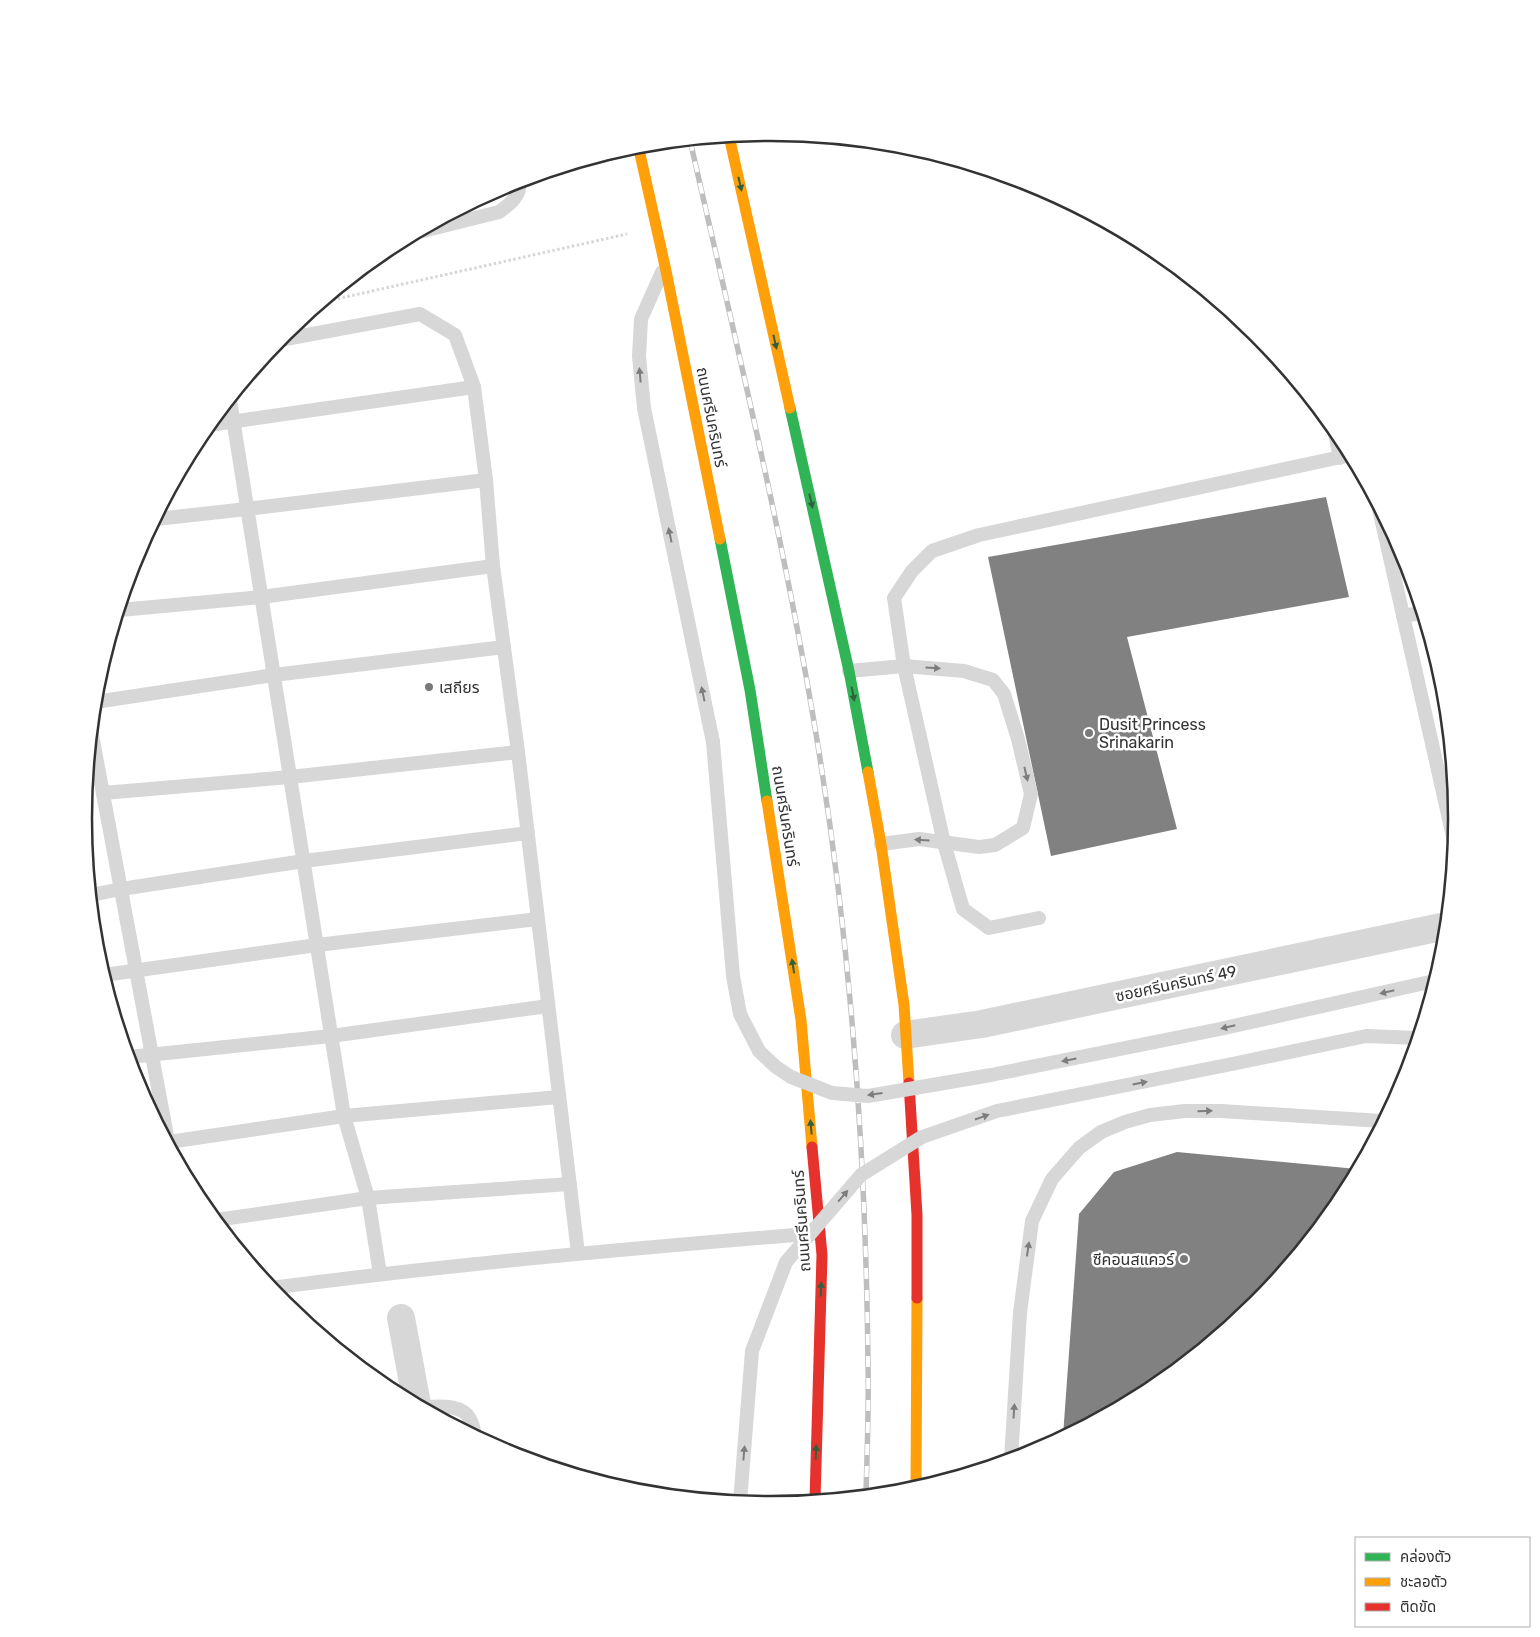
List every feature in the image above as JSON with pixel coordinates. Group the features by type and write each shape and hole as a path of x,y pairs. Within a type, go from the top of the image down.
{"main road":[{"path":"730,142 849,671 881,844 904,1005 917,1216 916,1480"},
{"name":"ถนนศรีนครินทร์","path":"640,154 665,266 750,690 801,1020 822,1255 815,1495"}],"street":[{"name":"ซอยศรีนครินทร์ 49","path":"906,1035 982,1024 1438,928"},
{"path":"401,1318 414,1395"}],"lane":[{"path":"441,226 499,212 510,205 518,190"},
{"path":"665,266 641,319 639,356 644,408 713,742 733,976 740,1014 760,1051 776,1067 791,1076 832,1093 868,1096 991,1075 1220,1029 1427,983"},
{"path":"292,338 420,314 454,335 474,387 486,480 493,566 518,752 578,1253"},
{"path":"220,424 474,387"},
{"path":"231,409 344,1116 368,1198 380,1274"},
{"path":"1039,918 989,928 963,909 944,843 904,666 894,598 912,571 932,550 979,535 1343,457"},
{"path":"162,518 486,480"},
{"path":"1384,533 1448,814"},
{"path":"126,609 261,597 493,566"},
{"path":"1403,616 1416,614"},
{"path":"103,701 274,675 504,647"},
{"path":"849,671 904,666 964,671 993,680 1004,694 1018,739 1031,794 1022,828 995,845 978,847 920,839 881,844"},
{"path":"103,793 290,777 518,752"},
{"path":"96,754 164,1123"},
{"path":"97,895 121,889 304,861 528,833"},
{"path":"111,974 317,945 538,919"},
{"path":"136,1056 331,1036 548,1006"},
{"path":"741,1495 752,1350 786,1262 861,1175 922,1138 997,1111 1366,1036 1411,1038"},
{"path":"174,1141 344,1116 559,1097"},
{"path":"1012,1451 1020,1313 1032,1222 1052,1179 1079,1148 1102,1132 1125,1122 1150,1115 1185,1111 1221,1111 1376,1122"},
{"path":"224,1219 368,1198 570,1184"},
{"path":"281,1287 578,1253 820,1232"},
{"path":"435,1407 448,1407 461,1410 470,1419 473,1427"}],"path":[{"path":"335,299 657,227"}],"building":[{"name":"Dusit Princess Srinakarin","path":"1326,497 1349,597 1127,637 1177,829 1051,856 988,557"},
{"name":"ซีคอนสแควร์","path":"1177,1152 1350,1168 1307,1231 1279,1265 1249,1298 1217,1328 1146,1382 1109,1405 1064,1429 1079,1214 1114,1172"}],"railway":[{"path":"691,146 790,589 829,817 848,973 860,1129 867,1286 868,1430 866,1489"}],"traffic: fast":[{"path":"790,408 849,671 868,772"},
{"path":"720,539 750,690 767,801"}],"traffic: slow":[{"path":"730,142 790,408"},
{"path":"640,154 665,266 720,539"},
{"path":"868,772 881,844 904,1005 909,1083"},
{"path":"767,801 801,1020 812,1147"},
{"path":"916,1480 917,1298"}],"traffic: jam":[{"path":"909,1083 917,1215 917,1298"},
{"path":"812,1147 822,1255 815,1495"}],"place":[{"name":"เสถียร","path":"429,687"},
{"name":"Dusit Princess Srinakarin","path":"1089,733"},
{"name":"ซีคอนสแควร์","path":"1184,1259"}]}
